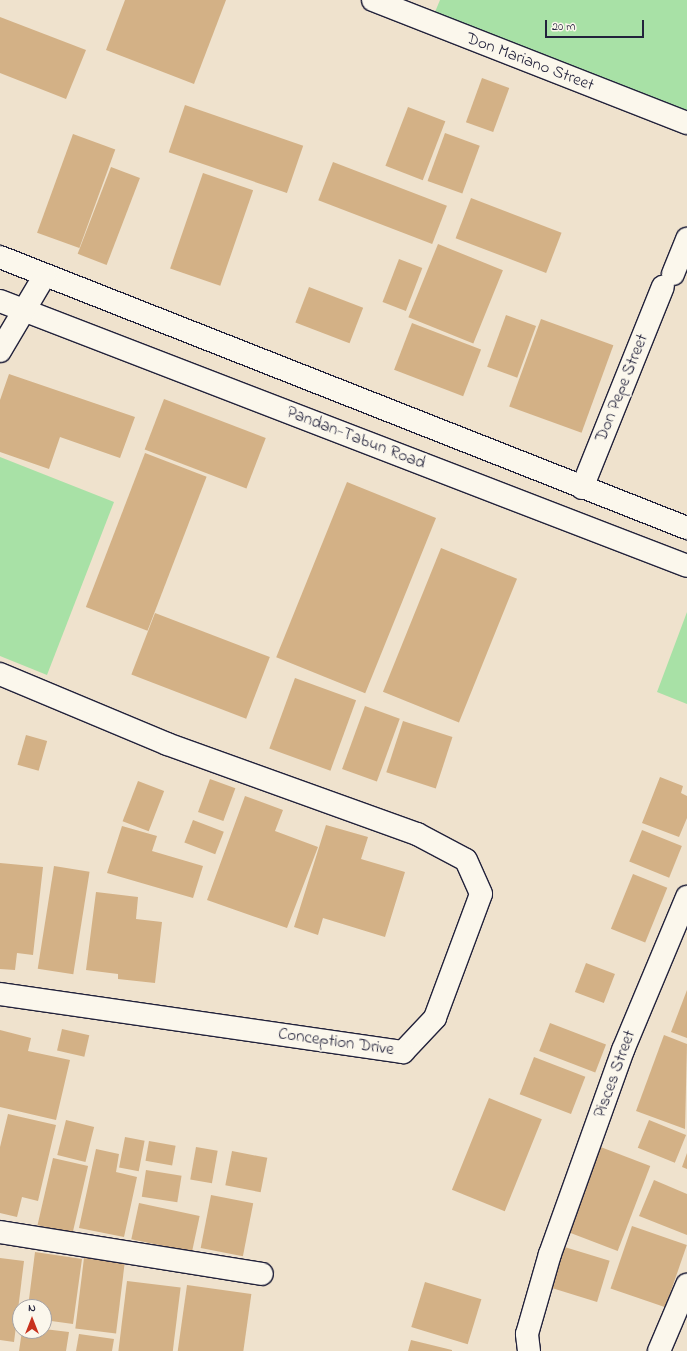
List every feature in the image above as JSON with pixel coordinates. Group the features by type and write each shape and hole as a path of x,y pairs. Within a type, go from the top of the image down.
{"street":[{"name":"Don Mariano Street","path":"373,0 687,123"},
{"name":"Don Pepe Street","path":"582,488 687,239"},
{"path":"0,257 256,359 353,394 582,488 687,528"},
{"path":"0,351 45,275"},
{"name":"Pandan-Tabun Road","path":"0,301 687,566"},
{"name":"Conception Drive","path":"0,674 167,744 417,834 466,860 481,894 435,1018 403,1052 0,994"},
{"name":"Pisces Street","path":"529,1351 527,1334 550,1254 623,1050 687,897"},
{"path":"0,1232 262,1274"},
{"path":"659,1351 687,1285"}],"green space":[{"path":"440,0 687,0 687,115 435,12"},
{"path":"0,457 114,502 47,675 0,656"},
{"path":"687,612 687,704 657,692"}],"building":[{"path":"125,0 226,0 194,84 106,50"},
{"path":"0,17 86,50 66,99 0,73"},
{"path":"482,78 509,88 493,132 466,122"},
{"path":"185,105 303,146 287,193 169,152"},
{"path":"408,107 445,121 423,180 385,166"},
{"path":"445,133 480,146 462,194 428,181"},
{"path":"73,134 115,149 79,248 37,233"},
{"path":"333,162 447,206 432,244 318,200"},
{"path":"111,167 140,178 107,265 78,254"},
{"path":"203,173 253,190 220,286 170,268"},
{"path":"471,198 562,233 546,273 456,238"},
{"path":"438,244 503,270 473,343 408,317"},
{"path":"399,259 422,268 406,311 383,302"},
{"path":"309,287 363,308 350,343 295,322"},
{"path":"506,315 536,326 517,378 487,367"},
{"path":"541,319 613,345 582,433 509,406"},
{"path":"412,323 481,350 463,396 394,370"},
{"path":"9,374 135,417 120,458 60,437 49,469 0,452 0,400"},
{"path":"164,399 266,438 246,488 145,449"},
{"path":"145,453 207,477 147,631 86,607"},
{"path":"347,482 436,518 365,693 276,657"},
{"path":"441,548 517,579 459,722 383,692"},
{"path":"155,613 270,657 246,719 131,675"},
{"path":"295,678 356,700 330,771 269,748"},
{"path":"365,706 400,719 377,782 342,769"},
{"path":"403,721 452,737 436,788 386,772"},
{"path":"26,735 47,741 39,771 17,765"},
{"path":"660,777 683,786 681,793 687,796 687,818 679,837 642,823"},
{"path":"210,779 235,788 223,821 198,812"},
{"path":"138,781 164,791 149,831 123,821"},
{"path":"245,796 283,810 275,831 318,847 287,928 207,900"},
{"path":"193,820 224,832 215,854 184,842"},
{"path":"326,825 368,837 361,859 405,872 385,937 323,918 318,935 294,927"},
{"path":"122,826 157,836 152,851 203,866 193,898 107,873"},
{"path":"642,830 682,846 669,878 629,862"},
{"path":"0,863 43,867 33,955 17,953 15,970 0,969"},
{"path":"54,866 90,872 73,974 38,969"},
{"path":"633,874 667,888 645,943 611,929"},
{"path":"96,892 138,897 136,919 162,922 155,983 118,979 118,974 86,970"},
{"path":"586,963 615,974 604,1003 575,992"},
{"path":"687,990 687,1038 671,1032"},
{"path":"550,1023 606,1045 595,1073 539,1051"},
{"path":"62,1029 89,1035 84,1057 57,1050"},
{"path":"0,1030 31,1038 28,1051 70,1060 56,1120 0,1107"},
{"path":"664,1035 687,1044 685,1129 636,1111"},
{"path":"534,1057 585,1077 571,1114 520,1094"},
{"path":"489,1098 542,1119 505,1211 452,1190"},
{"path":"8,1114 56,1125 38,1201 22,1197 17,1217 0,1213 0,1147"},
{"path":"66,1120 94,1127 85,1162 57,1155"},
{"path":"649,1120 686,1135 675,1163 638,1148"},
{"path":"125,1137 145,1141 139,1171 119,1167"},
{"path":"149,1141 176,1146 172,1165 146,1161"},
{"path":"598,1146 650,1166 618,1251 565,1231"},
{"path":"196,1147 218,1151 212,1183 190,1179"},
{"path":"96,1149 119,1154 116,1172 137,1177 124,1237 79,1228"},
{"path":"232,1151 267,1158 261,1192 225,1185"},
{"path":"687,1153 687,1169 682,1167"},
{"path":"53,1158 88,1166 73,1233 37,1225"},
{"path":"146,1170 182,1176 177,1202 142,1197"},
{"path":"654,1180 687,1194 687,1235 639,1216"},
{"path":"211,1195 253,1203 243,1256 201,1248"},
{"path":"139,1203 200,1216 192,1252 131,1239"},
{"path":"632,1226 687,1245 665,1307 611,1288"},
{"path":"558,1245 610,1261 597,1302 545,1286"},
{"path":"35,1252 82,1259 73,1324 52,1321 52,1299 29,1299"},
{"path":"0,1258 24,1261 19,1299 12,1299 12,1339 14,1339 14,1342 0,1340"},
{"path":"84,1258 125,1263 116,1333 75,1328"},
{"path":"127,1281 181,1288 173,1351 118,1351"},
{"path":"425,1282 481,1299 468,1344 411,1327"},
{"path":"187,1285 251,1294 243,1351 178,1351"},
{"path":"52,1330 69,1332 66,1351 19,1351 21,1339 52,1339"},
{"path":"79,1334 114,1339 112,1351 76,1351"},
{"path":"411,1340 452,1350 452,1351 408,1351"}]}
